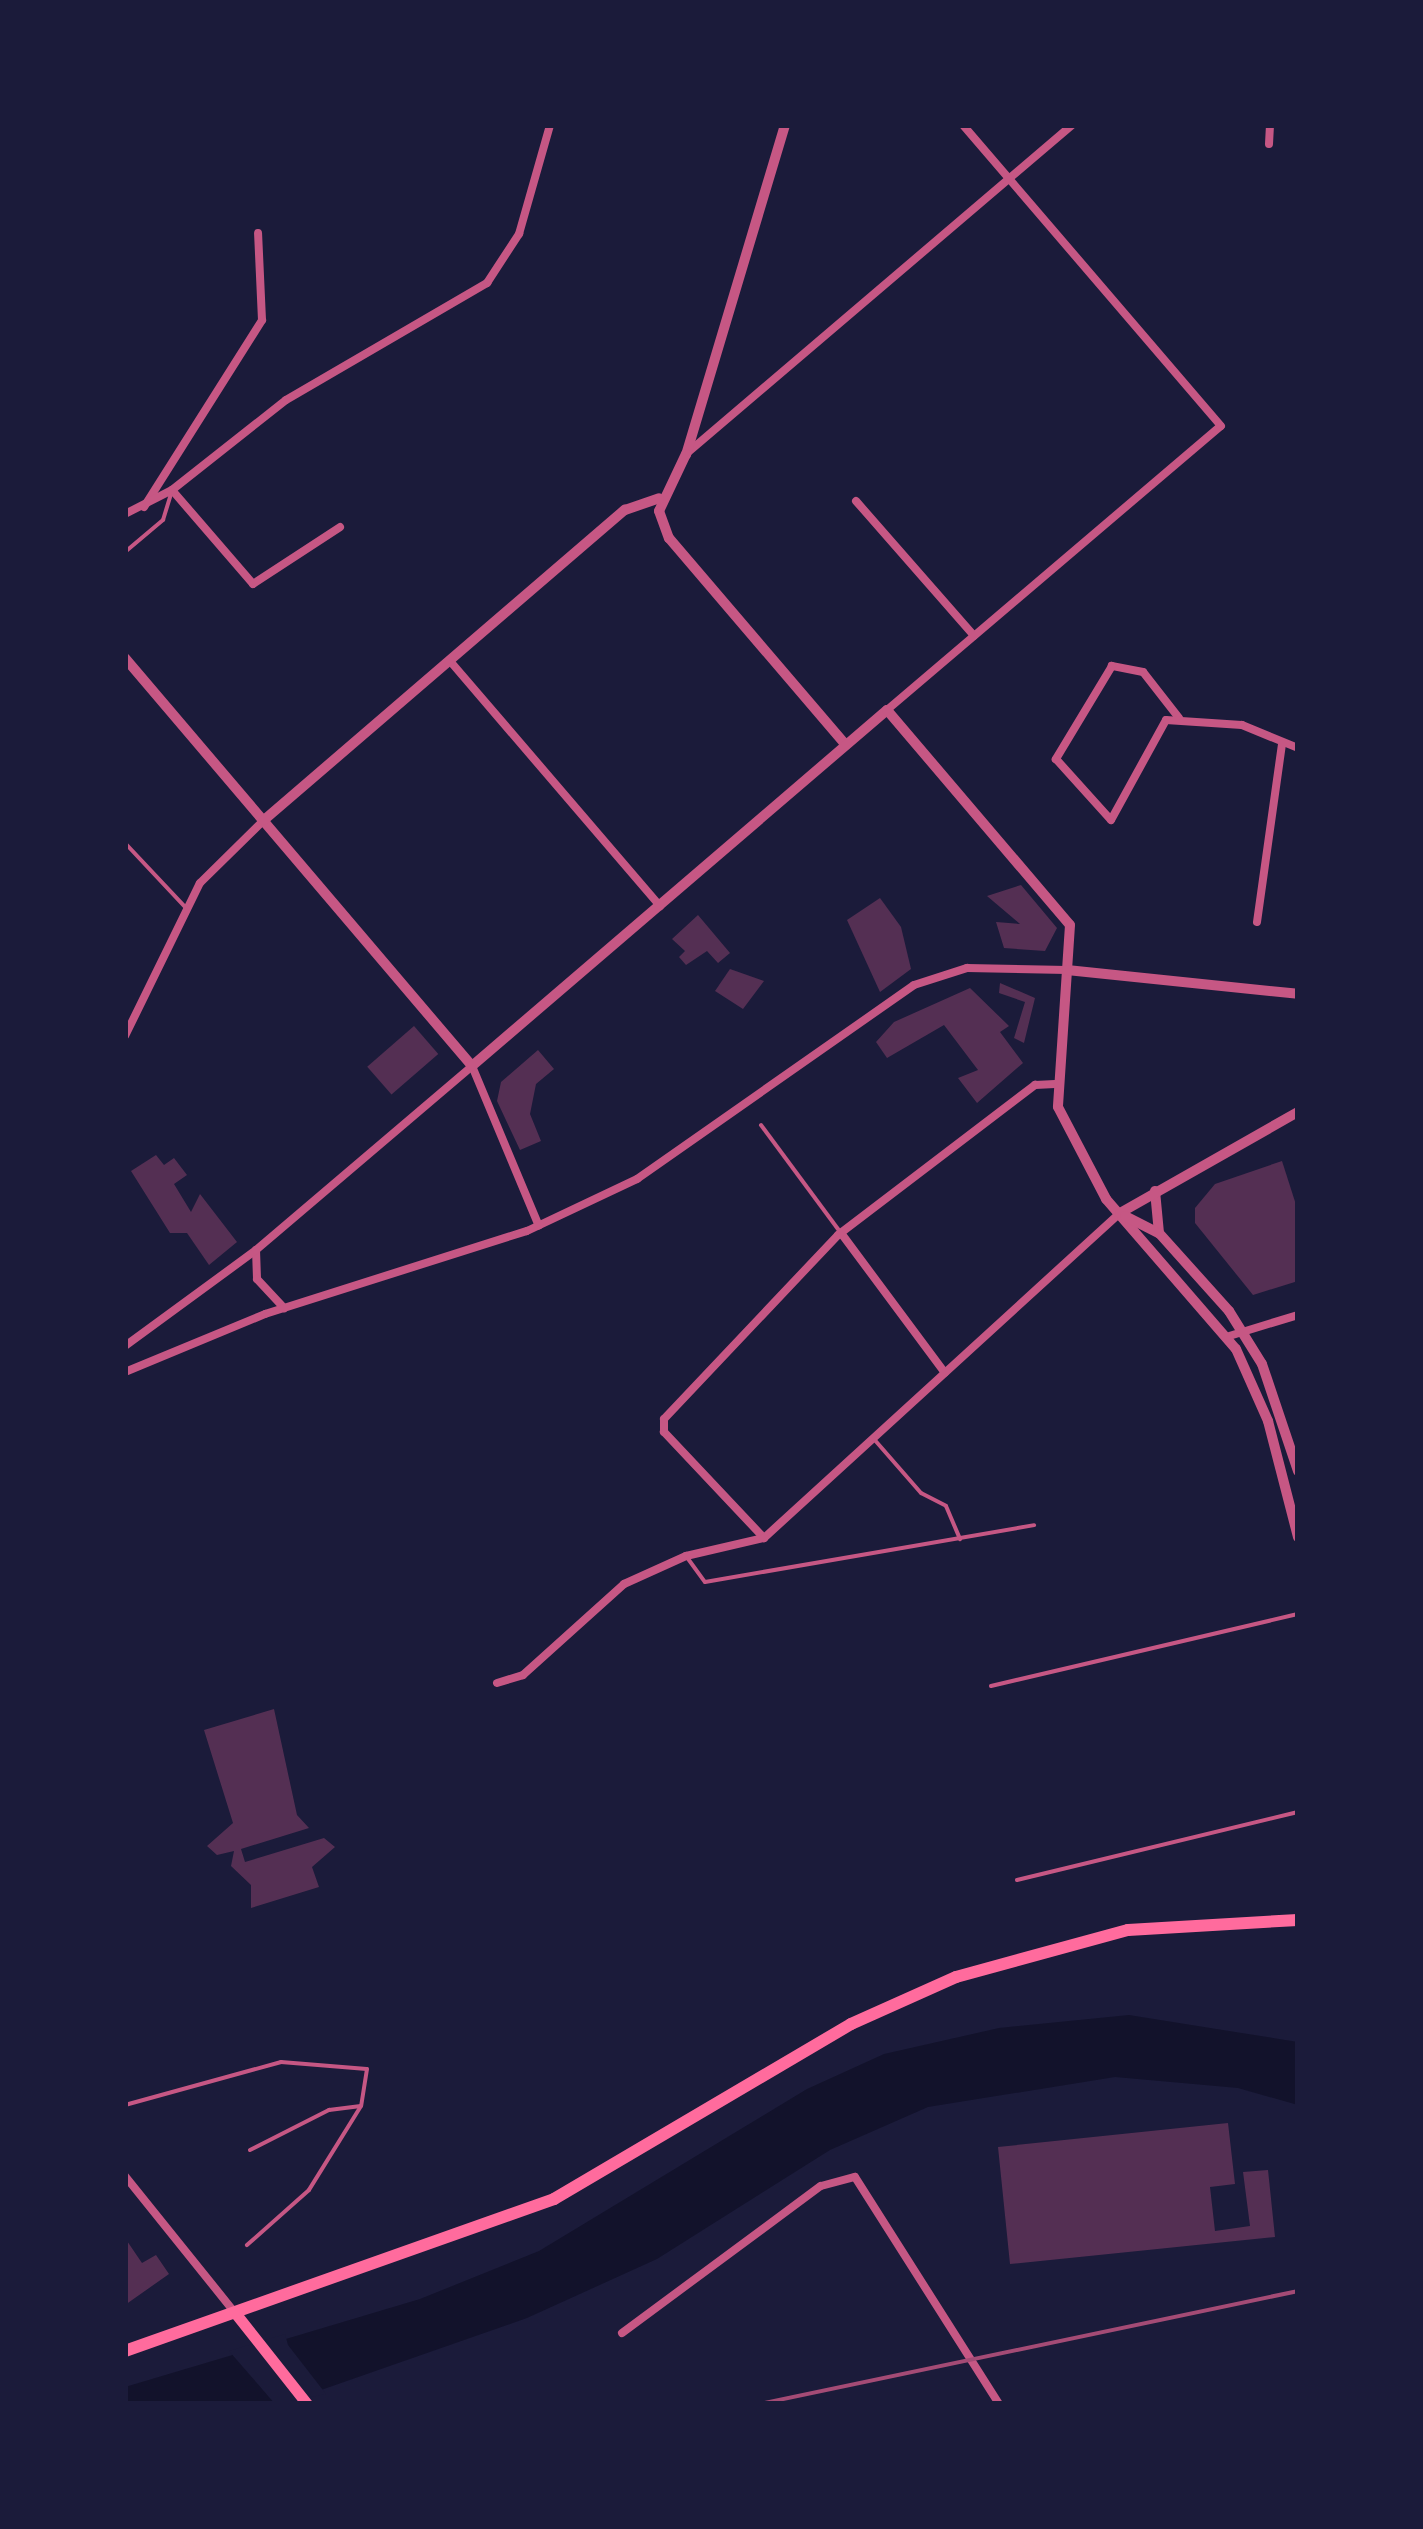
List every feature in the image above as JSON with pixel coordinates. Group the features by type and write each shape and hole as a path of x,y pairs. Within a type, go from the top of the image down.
{"main road":[{"path":"125,2351 554,2199 938,1984 1128,1930 1296,1920"},
{"path":"236,2314 307,2404"}],"street":[{"path":"125,514 172,490 275,407 487,284 519,234 550,125"},
{"path":"125,1036 185,907 264,820 625,510 660,498 686,454 784,125"},
{"path":"125,1346 256,1250 1222,426 963,125"},
{"path":"686,454 1072,125"},
{"path":"1269,144 1270,125"},
{"path":"144,507 262,320 258,233"},
{"path":"172,490 253,584 340,527"},
{"path":"660,498 669,538 846,745"},
{"path":"856,501 974,636"},
{"path":"125,658 472,1066 539,1226"},
{"path":"450,661 660,906"},
{"path":"1179,718 1144,672 1112,666 1056,760 1111,820 1158,726 1179,718 1242,726 1298,748"},
{"path":"887,710 1070,925 1054,1084 1067,1124 1120,1213 1226,1337 1268,1421 1298,1537"},
{"path":"1257,922 1282,744"},
{"path":"125,1372 284,1308 539,1226 706,1138 914,986 967,968 1067,970 1298,994"},
{"path":"764,1538 664,1432 664,1419 841,1233 1035,1085 1054,1084"},
{"path":"497,1683 524,1675 600,1600 686,1556 764,1538 1120,1213 1298,1112"},
{"path":"1155,1191 1159,1233"},
{"path":"1120,1213 1159,1233 1243,1333 1298,1471"},
{"path":"841,1233 945,1372"},
{"path":"256,1250 257,1278 284,1308"},
{"path":"1226,1337 1298,1315"},
{"path":"125,2176 236,2314"},
{"path":"622,2333 821,2186 855,2178 999,2404"}],"lane":[{"path":"125,552 163,520 172,490"},
{"path":"125,843 185,907"},
{"path":"761,1125 841,1233"},
{"path":"873,1438 921,1493 946,1506 960,1539"},
{"path":"686,1556 705,1582 1034,1525"},
{"path":"991,1686 1298,1614"},
{"path":"1017,1880 1298,1812"},
{"path":"125,2105 200,2080 316,2060 367,2069 361,2106 302,2198 247,2244"},
{"path":"250,2150 328,2110 361,2106"}],"shaded area":[{"path":"1129,2015 1298,2042 1298,2105 1238,2088 1115,2077 928,2107 830,2150 657,2259 527,2318 281,2404 125,2404 125,2387 420,2299 539,2251 807,2089 884,2054 999,2028"}],"pier":[{"path":"285,2334 288,2345 326,2394 275,2404 229,2351"}],"building":[{"path":"1021,885 1057,928 1045,951 1004,948 996,922 1020,924 987,896"},
{"path":"880,898 901,927 911,969 880,992 847,920"},
{"path":"698,915 730,953 718,963 707,951 686,965 679,957 685,951 672,939"},
{"path":"730,969 764,981 743,1009 715,991"},
{"path":"1000,983 1035,998 1024,1043 1014,1038 1025,1002 999,993"},
{"path":"970,988 1009,1026 1000,1032 1023,1063 977,1103 958,1078 978,1070 944,1025 887,1058 876,1042 894,1022"},
{"path":"414,1026 438,1054 391,1095 367,1067"},
{"path":"538,1050 554,1069 536,1084 530,1114 541,1141 520,1150 497,1101 501,1082"},
{"path":"156,1155 164,1165 174,1158 187,1175 174,1184 191,1212 200,1194 237,1242 209,1265 187,1233 170,1233 131,1171"},
{"path":"1282,1161 1298,1211 1298,1281 1253,1295 1195,1223 1195,1208 1215,1184"},
{"path":"274,1709 297,1815 309,1828 241,1849 245,1862 324,1838 335,1847 312,1867 319,1887 251,1908 251,1885 231,1866 234,1851 217,1855 207,1846 233,1823 204,1730"},
{"path":"1228,2123 1235,2184 1210,2187 1215,2231 1250,2226 1243,2172 1268,2170 1275,2237 1010,2264 998,2147"},
{"path":"125,2238 142,2263 156,2255 169,2274 125,2305"}],"railway":[{"path":"760,2404 1298,2291"}]}
